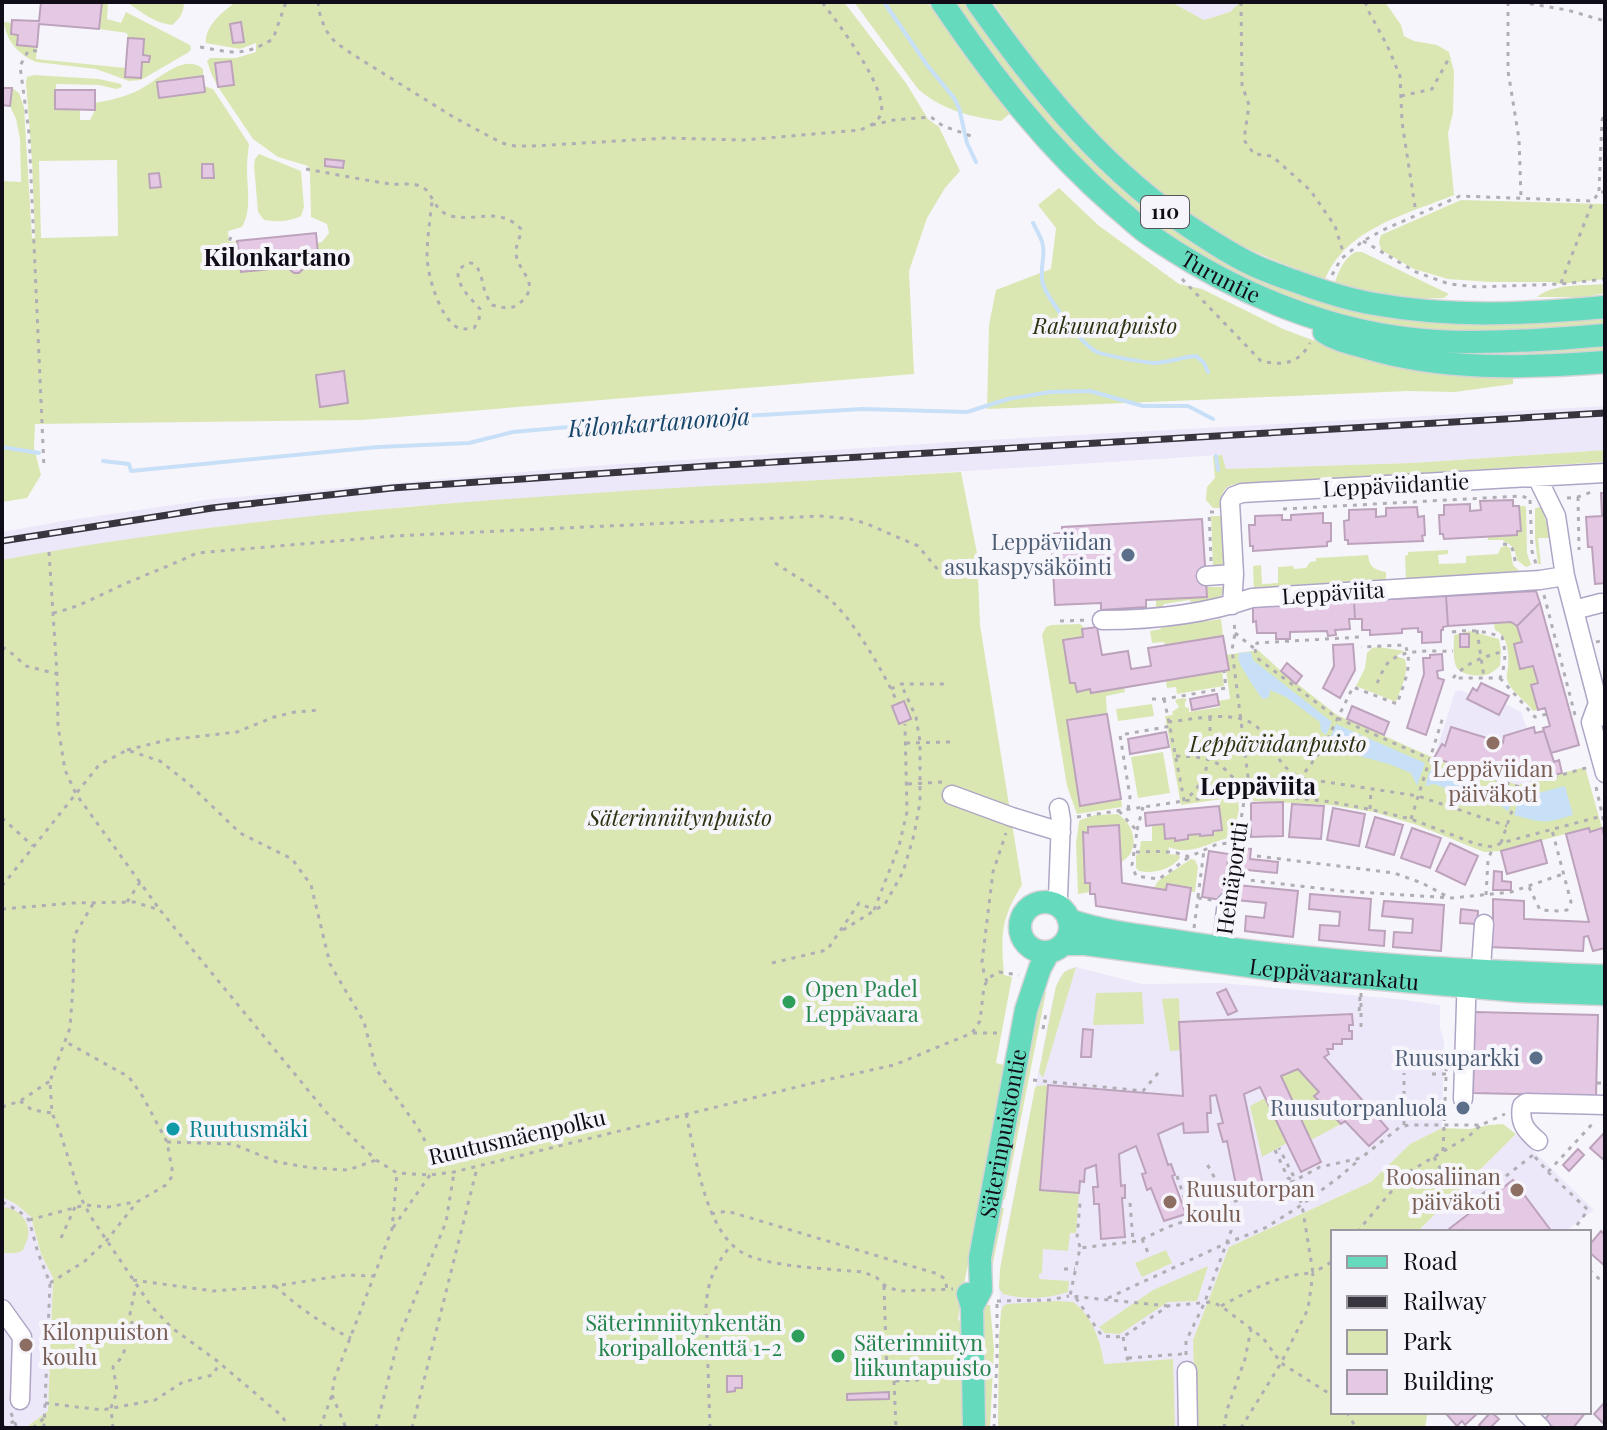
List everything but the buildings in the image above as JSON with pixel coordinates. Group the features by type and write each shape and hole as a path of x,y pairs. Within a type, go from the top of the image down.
{"main road":[{"name":"Turuntie","path":"942,2 1041,133 1092,186 1145,232 1204,269 1247,291 1331,323 1373,333 1433,341 1497,342 1605,335"},
{"name":"Turuntie","path":"977,2 1030,76 1076,130 1115,169 1166,212 1259,268 1340,297 1402,308 1478,313 1605,307"},
{"path":"1290,309 1331,338 1417,360 1493,367 1605,362"},
{"path":"1043,902 1063,912 1070,933 1056,948 1033,950 1024,941 1021,921 1032,905 1043,902"},
{"name":"Leppävaarankatu","path":"1063,912 1097,929 1221,955"},
{"name":"Säterinpuistontie","path":"1024,941 1037,1008"},
{"name":"Leppävaarankatu","path":"1056,948 1086,944 1221,955 1605,994"},
{"name":"Säterinpuistontie","path":"974,1428 972,1380 980,1258 1037,1008 1040,968 1056,948"},
{"name":"Leppävaarankatu","path":"1474,979 1605,976"}],"street":[{"name":"Leppäviidantie","path":"1234,574 1230,502 1242,493 1565,476 1601,481"},
{"path":"1556,516 1565,476"},
{"path":"1537,477 1556,516 1565,576 1602,710 1591,722 1597,770"},
{"name":"Leppäviita","path":"1102,620 1141,620 1232,605 1252,598 1537,573 1565,576"},
{"path":"1208,576 1234,574 1232,605"},
{"path":"1574,610 1601,603"},
{"path":"951,789 1012,817 1060,820 1058,897 1063,912"},
{"name":"Heinäportti","path":"1221,955 1227,902"},
{"path":"1463,1099 1474,979 1484,924"},
{"path":"1538,1141 1522,1123 1522,1106 1526,1103 1605,1105"},
{"path":"2,1309 22,1337 20,1400"},
{"path":"1187,1362 1188,1428"}],"path":[{"path":"200,47 235,53 255,50 273,39 286,2"},
{"path":"318,2 325,29 335,42 455,118 502,143 515,146 667,138 744,140 860,130 894,120 931,117 943,126 974,137"},
{"path":"822,2 870,72 879,91 882,111 871,125"},
{"path":"1241,2 1242,85 1249,105 1244,140 1254,154 1272,156 1310,190 1335,226 1344,256"},
{"path":"1365,2 1400,76 1402,122 1417,214"},
{"path":"1508,2 1508,71 1519,139 1521,197"},
{"path":"1520,2 1567,10 1605,21"},
{"path":"37,51 30,50 20,66 29,133 44,468"},
{"path":"1401,96 1432,89 1448,60"},
{"path":"1561,284 1599,192 1605,112"},
{"path":"306,169 420,186 426,189 444,214 456,217 505,217 515,223 522,235 515,250 530,283 528,296 518,306 508,309 492,305 485,293 479,268 473,263 466,263 457,276 459,284 480,309 479,320 474,328 464,329 456,327 445,314 431,283 427,261 432,201"},
{"path":"1599,192 1605,192"},
{"path":"1330,279 1344,256 1363,241 1460,196 1593,201"},
{"path":"231,237 226,249 233,254"},
{"path":"1363,241 1416,272 1449,284 1478,287 1605,279"},
{"path":"1182,279 1261,361 1275,365 1296,359 1306,351 1311,340"},
{"path":"1579,551 1578,497 1601,481"},
{"path":"1276,509 1521,496 1530,499 1532,551 1577,723"},
{"path":"1208,576 1209,512"},
{"path":"53,613 72,609 197,553 394,536 820,516 865,523 918,546 939,571"},
{"path":"1503,544 1510,545 1515,561 1522,568"},
{"name":"Ruutusmäenpolku","path":"49,552 58,726 65,770 76,794 160,910 326,1112 376,1160 397,1173 430,1175 477,1167 894,1065 972,1033"},
{"path":"775,563 830,599 858,634 897,702"},
{"name":"Heinäportti","path":"1227,902 1248,777 1232,650 1235,633 1232,605"},
{"path":"1060,621 1102,620"},
{"path":"1452,632 1471,629 1502,637 1505,668 1500,678"},
{"path":"1477,630 1485,679"},
{"path":"1235,633 1255,649"},
{"path":"1360,637 1257,643 1255,649 1257,658 1337,718 1429,762 1520,787 1597,770 1605,827"},
{"path":"1600,642 1602,651"},
{"path":"1287,796 1323,748 1353,687 1397,704 1408,670 1405,645 1361,647"},
{"path":"2,647 26,666 57,674"},
{"path":"1377,683 1387,664 1408,653 1453,651"},
{"path":"1500,678 1453,678 1481,657 1505,651"},
{"path":"1152,699 1226,688 1224,671"},
{"path":"1500,678 1535,717 1547,714"},
{"path":"891,689 901,684 949,684"},
{"path":"840,932 885,904 903,872 917,824 922,783 920,742 916,717 901,684"},
{"path":"1164,699 1184,800"},
{"path":"2,886 99,765 127,750 167,740 237,732 274,717 320,710"},
{"path":"1184,800 1194,793 1209,759 1210,717"},
{"path":"1128,809 1130,797 1120,735 1210,717 1240,718 1258,728 1288,771 1300,778 1418,796 1507,826"},
{"path":"1411,819 1443,717"},
{"path":"874,910 905,822 908,784 905,724"},
{"path":"906,743 950,742"},
{"path":"127,750 160,761 240,833 292,859 311,885 330,964 364,1022 376,1069 417,1126 432,1154 430,1175 392,1229 334,1380 320,1428"},
{"path":"1176,756 1209,759 1233,777 1244,792"},
{"path":"908,784 922,783 951,789"},
{"path":"1501,843 1520,787"},
{"path":"1370,809 1371,789"},
{"path":"1060,820 1244,792 1370,809 1411,819 1476,844 1493,847 1602,816"},
{"path":"1143,807 1132,865 1136,876 1159,879 1189,857 1215,845 1236,842"},
{"path":"1119,811 1137,831"},
{"path":"987,982 982,962 993,872 1012,817"},
{"path":"2,818 33,846"},
{"path":"905,822 917,824"},
{"path":"1528,885 1540,910 1567,910 1571,902 1552,830"},
{"path":"1486,896 1488,860 1493,847"},
{"path":"1194,929 1204,850"},
{"path":"1134,852 1166,851 1189,857"},
{"path":"1257,856 1394,873 1452,898"},
{"path":"1231,878 1342,891 1452,898 1511,892 1563,874"},
{"path":"126,903 140,882"},
{"path":"1198,898 1227,902"},
{"path":"2,909 134,902 160,910"},
{"path":"772,963 827,950 859,903 874,910"},
{"path":"93,904 74,936 70,1028 50,1081 52,1113 85,1205 151,1306 172,1328 220,1363 282,1416 289,1428"},
{"path":"972,1033 980,1021 984,986 990,977 1005,972"},
{"path":"1360,995 1361,1029"},
{"path":"1037,1008 1041,1036"},
{"path":"972,1033 1001,1033"},
{"path":"29,1220 85,1205 108,1207 137,1202 166,1185 173,1175 167,1142 129,1077 66,1042"},
{"path":"1443,1151 1447,1046"},
{"path":"1033,1080 1143,1091 1159,1072"},
{"path":"1404,1073 1404,1126"},
{"path":"1432,1074 1446,1074"},
{"path":"2,1107 20,1101 50,1081"},
{"path":"1597,1083 1605,1083"},
{"path":"20,1101 32,1110 52,1113"},
{"path":"1359,1230 1407,1173 1469,1136 1481,1125 1511,1112"},
{"path":"686,1114 711,1214 731,1245 744,1254 767,1261 863,1272 898,1291 1050,1300 1070,1296 1168,1306 1211,1302 1221,1306 1263,1338 1281,1363 1331,1395"},
{"path":"1105,1299 1265,1228 1302,1205 1400,1127 1481,1125"},
{"path":"1548,1172 1590,1126"},
{"path":"167,1142 233,1144 277,1162 312,1168 348,1170 376,1160"},
{"path":"1241,1428 1281,1363 1308,1309 1313,1273 1302,1205 1293,1175 1277,1149"},
{"path":"1434,1157 1466,1207 1533,1155 1588,1210 1573,1230"},
{"path":"1080,1248 1142,1239 1235,1201 1271,1193 1320,1167 1361,1158"},
{"path":"1123,1337 1128,1360 1187,1362 1186,1341 1204,1304 1231,1231 1225,1197 1206,1162"},
{"path":"412,1428 477,1167"},
{"path":"376,1428 399,1337 446,1222 454,1172"},
{"path":"392,1229 397,1173"},
{"path":"1177,1176 1191,1218"},
{"path":"50,1283 85,1261 107,1240 137,1202"},
{"path":"3,1203 29,1220 50,1283 44,1428"},
{"path":"1070,1296 1080,1248 1077,1238 1080,1203"},
{"path":"1130,1203 1133,1241"},
{"path":"61,1238 75,1207"},
{"path":"711,1214 727,1211 938,1274 977,1294 997,1357 994,1428"},
{"path":"1070,1237 1077,1238"},
{"path":"1142,1239 1150,1257"},
{"path":"710,1428 707,1290 720,1259 731,1245"},
{"path":"1221,1306 1270,1281 1292,1274 1313,1273 1331,1262"},
{"path":"1064,1269 1075,1269"},
{"path":"133,1280 213,1291 275,1286 346,1275 374,1276"},
{"path":"113,1428 111,1408 117,1391 113,1367 122,1357 133,1328 130,1314 136,1285"},
{"path":"884,1285 887,1376 894,1381 919,1380"},
{"path":"275,1286 291,1301 351,1338"},
{"path":"1070,1296 1077,1299 1102,1336 1123,1337 1168,1306"},
{"path":"1224,1428 1251,1329"},
{"path":"706,1330 720,1330"},
{"path":"45,1403 102,1410 155,1400 183,1382 213,1375 220,1363"},
{"path":"894,1381 896,1428"},
{"path":"332,1395 346,1428"},
{"path":"33,1428 44,1418"},
{"path":"2,1428 14,1421"}],"shaded area":[{"path":"1171,2 1240,2 1230,12 1204,20"},
{"path":"1605,406 1605,450 1412,463 1226,469 1221,455 413,506 222,526 2,560 2,532 213,499 591,466 967,441"},
{"name":"Leppäviidan päiväkoti","path":"1481,683 1509,696 1505,704 1521,712 1527,729 1534,727 1536,733 1544,731 1554,761 1559,760 1562,773 1518,785 1434,758 1455,692 1459,690 1470,694"},
{"name":"Ruusutorpan koulu","path":"1076,967 1142,984 1222,983 1440,1005 1440,1028 1444,1041 1442,1128 1410,1144 1371,1182 1229,1247 1193,1340 1195,1428 998,1428 999,1288 1003,1250 1053,998 1059,978 1068,969"},
{"name":"Roosaliinan päiväkoti","path":"1516,1134 1594,1210 1567,1230 1419,1230"},
{"name":"Kilonpuiston koulu","path":"2,1197 31,1217 41,1254 53,1278 48,1412 25,1428 2,1428"}],"green space":[{"path":"102,2 108,2 107,19 121,23 126,12 190,45 191,49 141,80 129,81 96,69 36,62 14,46 5,29 4,22 12,23 11,34 18,35 17,45 37,47 36,59 126,68 126,77 141,78 142,62 149,62 150,56 143,55 143,39 99,29"},
{"path":"127,2 184,2 181,15 172,25 154,19"},
{"path":"236,2 844,2 906,83 928,119 939,127 960,171 945,188 927,218 909,271 914,374 362,420 35,424 34,448 41,475 27,498 2,502 2,181 21,182 20,139 10,106 12,88 19,93 24,107 32,238 35,238 27,77 99,79 121,84 122,87 116,89 99,85 56,84 55,109 80,110 80,120 90,120 95,103 134,92 171,70 188,64 203,69 203,76 158,82 160,98 205,92 204,86 213,89 249,144 247,213 242,227 228,231 229,242 237,241 239,252 233,254 232,261 240,262 241,272 289,267 294,273 303,266 317,243 322,242 329,233 327,224 311,217 308,166 278,157 253,139 211,73 207,61 210,58 236,58 256,52 256,43 240,49 206,43 211,25","holes":["117,160 118,236 41,238 39,161"]},
{"path":"854,2 927,2 1012,112 1001,121 968,115 927,96 918,89"},
{"path":"955,2 963,2 1034,97 1114,183 1180,235 1255,277 1334,306 1375,316 1417,321 1605,317 1605,326 1502,332 1441,331 1340,313 1248,279 1204,256 1163,229 1085,163 1035,109"},
{"path":"993,2 1171,2 1204,20 1230,12 1240,2 1385,2 1401,25 1404,36 1437,45 1449,52 1454,72 1453,113 1448,133 1454,195 1399,216 1363,235 1335,262 1325,279 1283,264 1242,246 1185,213 1153,190 1076,112"},
{"path":"259,154 301,171 304,207 301,216 269,221 258,212 254,165"},
{"name":"Rakuunapuisto","path":"1059,188 1098,225 1179,284 1202,289 1283,329 1323,344 1513,370 1513,384 1455,392 1408,391 987,409 989,325 996,290 1051,269 1056,228 1038,205"},
{"path":"1461,200 1605,204 1605,279 1561,284 1448,279 1414,269 1381,250 1381,235"},
{"path":"1355,252 1362,252 1449,294 1444,298 1409,299 1335,282 1342,265"},
{"path":"1605,284 1605,293 1586,297 1537,297 1560,287"},
{"path":"1605,347 1605,356 1515,362 1462,354 1529,352"},
{"path":"1605,450 1605,462 1235,484 1223,493 1221,508 1213,508 1206,500 1207,487 1215,478 1213,456 1222,455 1226,469 1412,463"},
{"name":"Säterinniitynpuisto","path":"961,472 977,553 980,625 1022,885 1009,908 1002,949 1004,975 1012,977 996,1063 1004,1065 1002,1102 958,1319 961,1323 966,1428 25,1428 48,1411 53,1278 41,1254 31,1217 2,1197 2,560 121,540 360,511 600,493"},
{"path":"1519,506 1526,508 1527,553 1531,565 1526,567 1503,540 1488,540 1488,536 1520,531"},
{"path":"1542,507 1551,538 1538,538 1541,564 1538,564 1535,508"},
{"path":"1211,516 1222,516 1224,565 1213,566"},
{"path":"1501,547 1510,548 1513,565 1521,573 1406,580 1405,556 1408,552 1448,550 1448,554 1438,555 1439,564 1466,563 1466,556 1498,554"},
{"path":"1368,555 1373,567 1386,572 1386,580 1254,590 1253,566 1261,565 1262,584 1278,583 1278,567 1306,568 1316,558"},
{"path":"1206,587 1222,587 1225,592 1214,602 1196,605 1189,600 1164,604 1159,611 1103,612 1156,609 1156,599"},
{"path":"1207,616 1208,621 1221,619 1223,636 1165,645 1164,642 1152,643 1150,631 1161,629 1160,624"},
{"path":"1511,622 1517,626 1522,642 1514,645 1520,669 1533,666 1538,683 1531,685 1538,710 1533,711 1507,679 1507,645 1503,636 1495,630 1494,623"},
{"path":"1080,624 1086,629 1082,630 1083,637 1063,640 1070,683 1075,683 1077,692 1124,688 1125,692 1106,696 1107,714 1067,721 1080,805 1121,799 1122,807 1077,814 1067,786 1042,635 1051,625"},
{"path":"1470,631 1499,639 1500,666 1490,673 1463,673 1455,665 1454,635"},
{"path":"1378,647 1405,651 1396,656 1405,659 1406,670 1396,702 1356,686 1365,668 1367,653"},
{"name":"Leppäviidanpuisto","path":"1258,650 1337,715 1434,758 1518,785 1585,767 1602,828 1590,832 1588,828 1501,851 1484,852 1417,825 1374,812 1331,805 1238,800 1233,837 1193,849 1169,847 1168,854 1179,855 1180,858 1171,866 1150,872 1139,871 1136,855 1139,854 1141,841 1152,841 1152,826 1164,824 1165,839 1175,838 1176,841 1188,839 1188,835 1213,835 1213,831 1221,830 1219,806 1222,799 1181,805 1165,716 1173,715 1172,712 1179,707 1175,701 1177,699 1187,700 1185,707 1189,708 1189,712 1220,707 1218,701 1230,699 1226,655"},
{"path":"1222,671 1224,686 1177,694 1176,687 1167,688 1166,680"},
{"path":"1152,704 1154,716 1118,721 1116,709"},
{"path":"1163,752 1170,793 1138,798 1131,757"},
{"path":"1118,814 1132,831 1134,841 1130,854 1121,863 1119,826 1088,827 1088,833 1084,832 1090,892 1078,894 1076,843 1080,820 1095,815"},
{"path":"1191,859 1198,867 1195,892 1190,892 1190,888 1168,884 1166,890 1154,888 1158,881"},
{"path":"1076,967 1043,1078 1039,1072 1056,986 1064,972"},
{"path":"1040,990 1046,992 1005,1199 1000,1202 1000,1208 1004,1208 991,1273 987,1273 994,1223"},
{"path":"1142,992 1144,1024 1093,1025 1096,993"},
{"path":"1179,998 1181,1050 1170,1051 1162,999"},
{"path":"1298,1069 1319,1092 1315,1097 1341,1124 1311,1140 1281,1076"},
{"path":"1048,1085 1040,1189 1079,1193 1076,1233 1070,1233 1068,1251 1043,1249 1042,1273 1039,1274 1039,1279 1069,1281 1068,1292 1027,1298 1003,1294 999,1288 1000,1269 1035,1088"},
{"path":"1265,1098 1287,1143 1262,1157 1250,1106"},
{"path":"1503,1124 1516,1134 1419,1230 1331,1230 1331,1414 1428,1414 1425,1428 1195,1428 1193,1340 1229,1247 1371,1182 1410,1144 1442,1128 1470,1129"},
{"path":"2,1207 21,1215 27,1225 28,1238 20,1252 2,1253"},
{"path":"1166,1250 1172,1263 1142,1277 1135,1263"},
{"path":"1208,1266 1197,1301 1168,1302 1120,1334 1105,1333 1099,1327 1153,1290"},
{"path":"1073,1302 1080,1307 1098,1338 1104,1364 1173,1359 1175,1428 998,1428 999,1338 1003,1306"},
{"path":"983,1305 990,1305 994,1349 990,1428 981,1428"}],"water":[{"path":"1251,652 1253,660 1332,722 1326,735 1321,731 1320,722 1286,697 1270,690 1269,697 1262,697 1238,660 1239,653"},
{"path":"1336,724 1425,763 1417,786 1411,773 1352,754 1328,742"},
{"path":"1430,770 1513,796 1508,812 1496,803 1434,784 1425,786"},
{"path":"1565,786 1573,815 1544,821 1514,815 1519,798"}],"waterway":[{"path":"884,2 954,98 976,162"},
{"path":"1033,223 1042,243 1042,279 1046,291 1066,321 1091,348 1108,355 1153,363 1196,356 1208,372"},
{"name":"Kilonkartanonoja","path":"103,461 129,464 131,471 378,447 469,443 513,432 591,425 862,409 967,412 1008,399 1050,392 1090,391 1143,406 1188,406 1213,419"},
{"name":"Kilonkartanonoja","path":"2,447 39,453"},
{"path":"1216,456 1218,470"}],"railway":[{"path":"2,541 212,508 392,488 1605,413"}],"place":[{"name":"Leppäviidan asukaspysäköinti","path":"1128,555"},
{"name":"Leppäviidan päiväkoti","path":"1493,743"},
{"name":"Open Padel Leppävaara","path":"789,1002"},
{"name":"Ruusuparkki","path":"1536,1058"},
{"name":"Ruusutorpanluola","path":"1463,1108"},
{"name":"Ruutusmäki","path":"173,1129"},
{"name":"Roosaliinan päiväkoti","path":"1517,1190"},
{"name":"Ruusutorpan koulu","path":"1170,1202"},
{"name":"Säterinniitynkentän koripallokenttä 1-2","path":"798,1336"},
{"name":"Kilonpuiston koulu","path":"26,1345"},
{"name":"Säterinniityn liikuntapuisto","path":"838,1356"}],"district":[{"name":"Kilonkartano","path":"277,258"},
{"name":"Leppäviita","path":"1258,787"}]}
